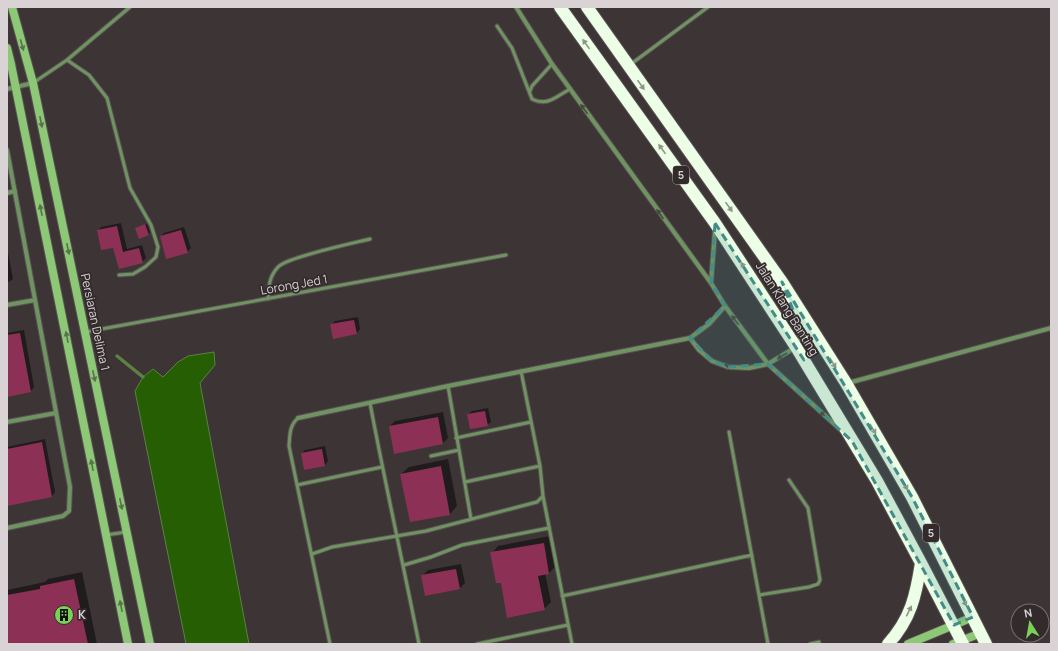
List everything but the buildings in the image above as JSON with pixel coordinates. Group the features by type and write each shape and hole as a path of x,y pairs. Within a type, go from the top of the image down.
{"highway":[{"name":"Jalan Klang Banting","path":"560,7 716,223 796,347 877,481 954,625 959,643"},
{"name":"Jalan Klang Banting","path":"587,7 782,282 846,384 912,497 984,639"},
{"path":"888,644 899,632 913,602 921,563"}],"street":[{"name":"Persiaran Delima 1","path":"12,7 33,84 150,644"},
{"path":"516,7 552,64 768,364 852,441"},
{"path":"7,48 128,644"},
{"path":"7,89 33,84"},
{"path":"7,150 70,487 68,511 63,516 7,528"},
{"path":"7,193 15,191"},
{"path":"711,283 716,223"},
{"path":"690,338 699,350 712,361 728,367 749,368 768,364 796,347 802,332 782,282"},
{"path":"7,305 35,300"},
{"path":"298,418 521,371 690,338 709,324 725,306"},
{"path":"846,384 1051,328"},
{"path":"7,422 56,413"},
{"path":"908,644 973,617"},
{"path":"959,643 984,639"}],"lane":[{"path":"33,84 67,60 130,7"},
{"path":"628,66 708,7"},
{"path":"496,26 512,48 532,99 539,103 546,103 570,89"},
{"path":"67,60 90,75 107,98 130,188 151,224 158,247 156,257 146,267 133,274 119,276"},
{"path":"530,91 532,86 552,64"},
{"path":"268,298 269,279 279,266 298,258 370,239"},
{"name":"Lorong Jed 1","path":"85,332 506,255"},
{"path":"521,371 540,466 543,496 572,644"},
{"path":"448,386 471,520"},
{"path":"370,403 382,467 420,644"},
{"path":"298,418 293,423 290,430 289,446 330,644"},
{"path":"456,438 531,422"},
{"path":"730,432 768,644"},
{"path":"431,456 458,450"},
{"path":"465,482 540,466"},
{"path":"297,485 382,467"},
{"path":"759,595 809,587 818,584 820,580 808,508 789,480"},
{"path":"312,554 332,547 426,531 471,520 536,502 543,496"},
{"path":"404,565 462,546 549,528"},
{"path":"106,534 126,532"},
{"path":"562,596 752,555"},
{"path":"477,644 568,625"},
{"path":"810,644 819,642"}],"highlighted area":[{"path":"715,223 804,360 811,356 782,282 912,497 973,617 954,625 852,441 768,364 728,367 712,361 690,338 725,306 711,283"}],"shaded area":[{"path":"214,352 215,365 200,383 249,644 186,644 135,391 143,377 153,369 163,377 178,362 188,356"}],"waterway":[{"path":"117,356 143,377"}],"place":[{"name":"K","path":"64,615"}]}
